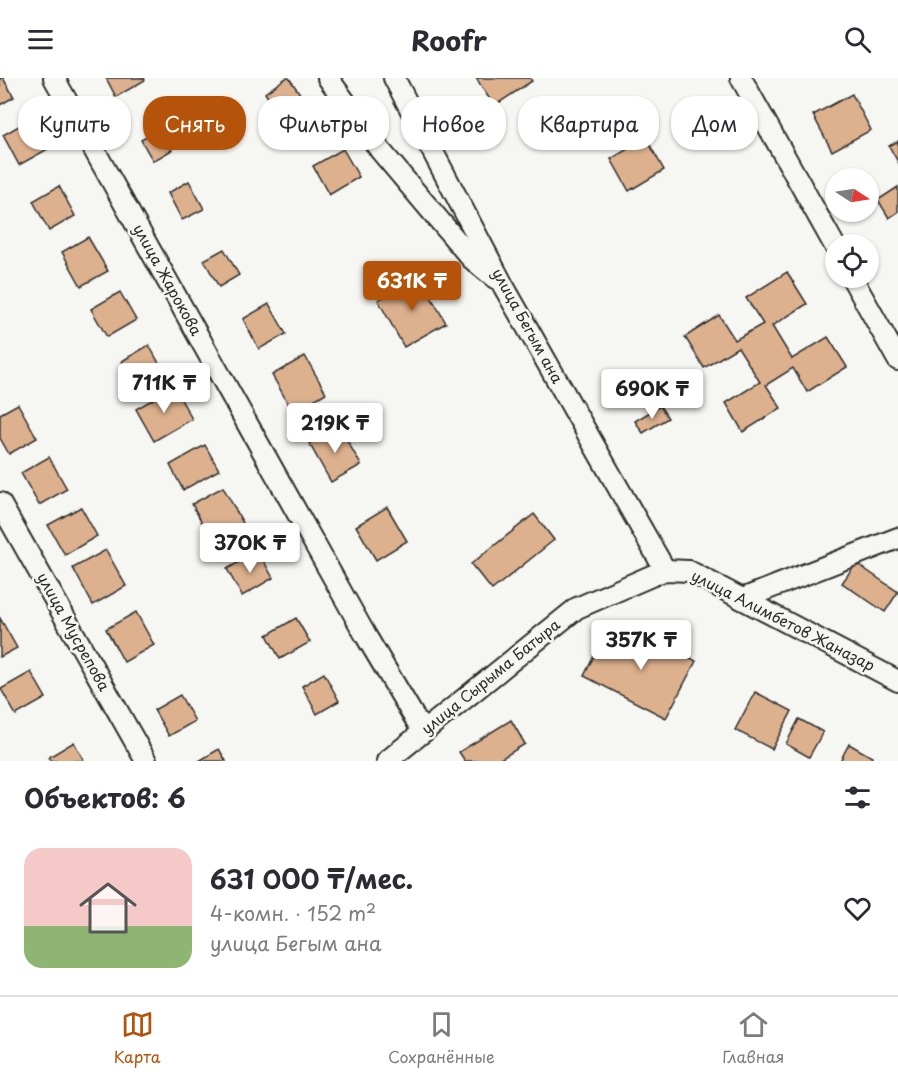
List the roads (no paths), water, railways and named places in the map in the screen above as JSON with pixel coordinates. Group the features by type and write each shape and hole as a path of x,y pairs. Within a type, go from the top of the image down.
{"street":[{"name":"улица Жарокова","path":"54,78 366,636 423,732"},
{"path":"328,78 380,150 420,198 471,258 504,287"},
{"name":"улица Бегым ана","path":"394,78 504,287 665,570"},
{"path":"741,78 828,234"},
{"path":"858,288 898,360"},
{"name":"улица Мусрепова","path":"0,503 146,761"},
{"path":"742,599 898,538"},
{"name":"улица Сырыма Батыра","path":"387,761 577,608 665,570"},
{"name":"улица Алимбетов Жаназар","path":"665,570 690,571 898,681"}]}
